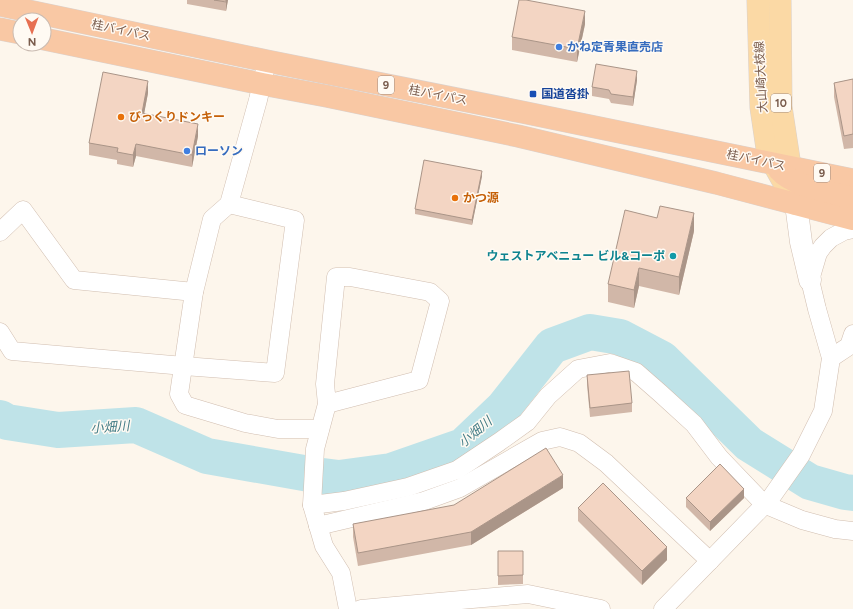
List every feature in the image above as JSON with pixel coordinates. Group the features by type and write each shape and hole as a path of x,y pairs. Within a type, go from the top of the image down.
{"highway":[{"name":"桂バイパス","path":"0,5 785,170 853,180"},
{"path":"0,29 12,31"},
{"name":"桂バイパス","path":"52,41 518,136 716,183 853,220"},
{"path":"785,170 804,185 853,198"}],"main road":[{"name":"大山崎大枝線","path":"758,0 761,107 767,148 785,170"},
{"name":"大山崎大枝線","path":"780,0 781,107 785,170 796,204"}],"street":[{"path":"267,61 229,204 212,219 194,292 179,394 185,405 245,422 278,428 320,429"},
{"path":"0,332 12,351 275,373 295,220 229,204"},
{"path":"663,609 767,501 801,455 823,411 831,358 817,309 801,242 796,204"},
{"path":"0,232 23,210 74,280 194,292"},
{"path":"810,280 818,253 823,246 831,238 844,231 853,229"},
{"path":"327,404 420,380 426,350 440,301 430,292 350,277 336,277 325,384 327,404 315,449 312,500 324,546 341,573 348,609"},
{"path":"831,358 849,346 853,334"},
{"path":"312,500 344,501 408,487 457,470 527,422 548,396 578,369 610,363 636,372 660,392 694,424 719,457 767,501 802,520 853,531"},
{"path":"318,526 424,501 460,488 542,441 560,437 579,443 606,463 710,561"},
{"path":"361,609 528,594 601,609"}],"building":[{"path":"214,0 226,0 226,2"},
{"path":"519,0 585,11 577,49 512,37"},
{"path":"596,64 637,71 633,97 611,94 609,90 592,87"},
{"path":"103,72 148,81 142,113 198,124 192,155 136,144 133,155 117,152 118,148 89,143"},
{"path":"853,79 853,134 844,136 834,83"},
{"path":"424,160 482,171 472,220 415,209"},
{"path":"660,206 694,213 679,277 639,268 634,290 608,284 625,210 657,218"},
{"path":"629,371 632,403 590,408 587,375"},
{"path":"546,448 563,475 471,532 358,553 353,524 454,505"},
{"path":"720,464 744,489 710,522 686,498"},
{"path":"603,483 667,547 642,571 578,508"},
{"path":"498,551 523,551 523,575 498,576"}],"waterway":[{"name":"小畑川","path":"0,418 7,422 58,430 136,425 207,456 315,475 339,478 391,471 463,446 504,407 552,346 590,332 620,337 662,359 749,444 810,482 853,493"}],"place":[{"name":"かね定青果直売店","path":"559,47"},
{"name":"国道沓掛","path":"533,94"},
{"name":"びっくりドンキー","path":"121,117"},
{"name":"ローソン","path":"187,151"},
{"name":"かつ源","path":"455,198"},
{"name":"ウェストアベニュー ビル&コーポ","path":"673,256"}]}
